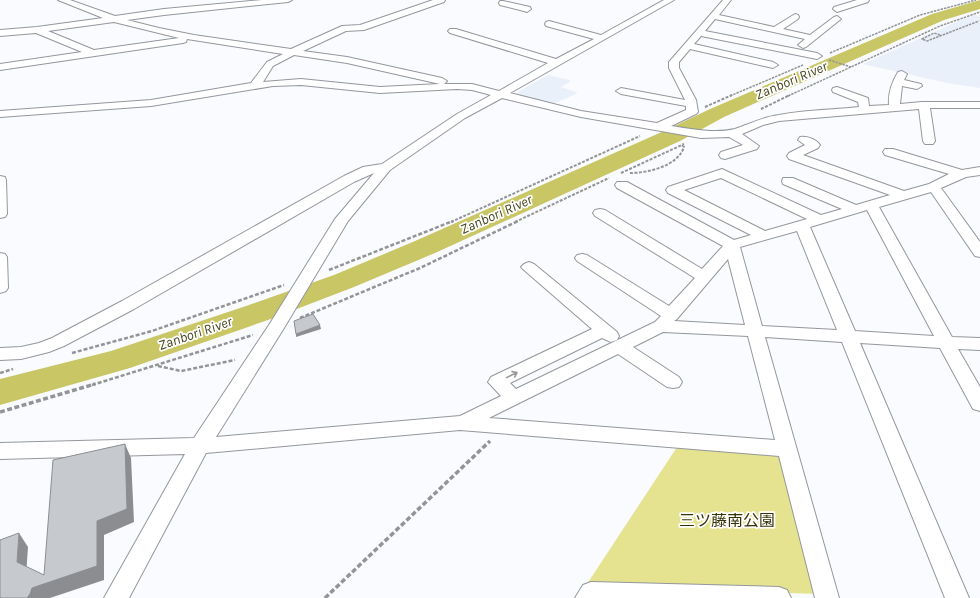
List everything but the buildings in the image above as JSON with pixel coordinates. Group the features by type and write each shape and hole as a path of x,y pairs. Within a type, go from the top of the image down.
{"street":[{"path":"62,0 140,27 194,38 347,60 446,81 457,86"},
{"path":"0,33 37,30 164,12 288,0"},
{"path":"256,85 270,64 345,28 361,28 441,0"},
{"path":"116,598 200,446 276,328 342,219 386,167 442,128 500,94 670,0"},
{"path":"691,105 674,65 727,0"},
{"path":"837,9 865,0"},
{"path":"504,3 527,9"},
{"path":"714,16 811,38"},
{"path":"775,30 795,16"},
{"path":"795,52 837,19"},
{"path":"549,24 602,38"},
{"path":"37,30 92,53"},
{"path":"699,33 823,56"},
{"path":"455,34 557,63"},
{"path":"0,67 194,38"},
{"path":"688,46 773,65"},
{"path":"895,107 893,101 900,78 917,86"},
{"path":"0,114 151,103 256,85 301,82 380,90 457,86 472,87 581,114 701,134 731,133 759,123 773,120 866,110 922,105 980,105"},
{"path":"852,82 834,91 864,100 863,105 866,110"},
{"path":"621,91 691,105"},
{"path":"660,127 691,105"},
{"path":"922,105 925,109 929,142"},
{"path":"725,155 753,146 731,133"},
{"path":"804,140 814,146 794,156 904,196"},
{"path":"889,152 961,174"},
{"path":"0,354 21,353 44,348 58,342 128,305 366,170 386,167"},
{"path":"460,423 621,346 666,321 732,245 934,187 949,178 980,170"},
{"path":"764,236 673,190 722,173 811,222 849,337 957,598"},
{"path":"622,179 732,245 827,598"},
{"path":"0,180 0,214"},
{"path":"788,181 855,210"},
{"path":"934,187 980,253"},
{"path":"871,205 980,404"},
{"path":"600,213 704,277"},
{"path":"0,258 0,288"},
{"path":"582,258 666,321 756,332 980,344"},
{"path":"528,267 621,346 673,382"},
{"path":"514,397 497,382 604,330"},
{"path":"0,451 200,446 460,423 788,449"},
{"path":"587,598 591,593 779,598"}],"path":[{"path":"823,56 920,15 976,0"},
{"path":"756,111 952,21 980,12"},
{"path":"925,38 922,39 927,41 979,20"},
{"path":"925,38 934,33 940,35"},
{"path":"920,36 925,38"},
{"path":"823,56 851,67"},
{"path":"691,105 806,64"},
{"path":"330,270 465,216 644,134"},
{"path":"622,179 688,142"},
{"path":"303,317 420,268 525,217 638,173 659,167 678,158 684,150 682,145"},
{"path":"68,354 179,322 278,287"},
{"path":"0,412 157,366 247,337"},
{"path":"157,366 181,371 258,356"},
{"path":"0,373 15,368"},
{"path":"325,598 504,427"}],"shaded area":[{"path":"974,15 980,17 980,88 947,83 863,64 954,23"},
{"path":"548,75 570,80 570,82 561,87 578,93 553,104 520,95 518,92"}],"green space":[{"name":"三ツ藤南公園","path":"679,444 785,452 822,594 585,587"}],"waterway":[{"name":"Zanbori River","path":"0,392 118,360 257,313 344,281 425,247 672,136 717,113 938,17 980,4"}]}
